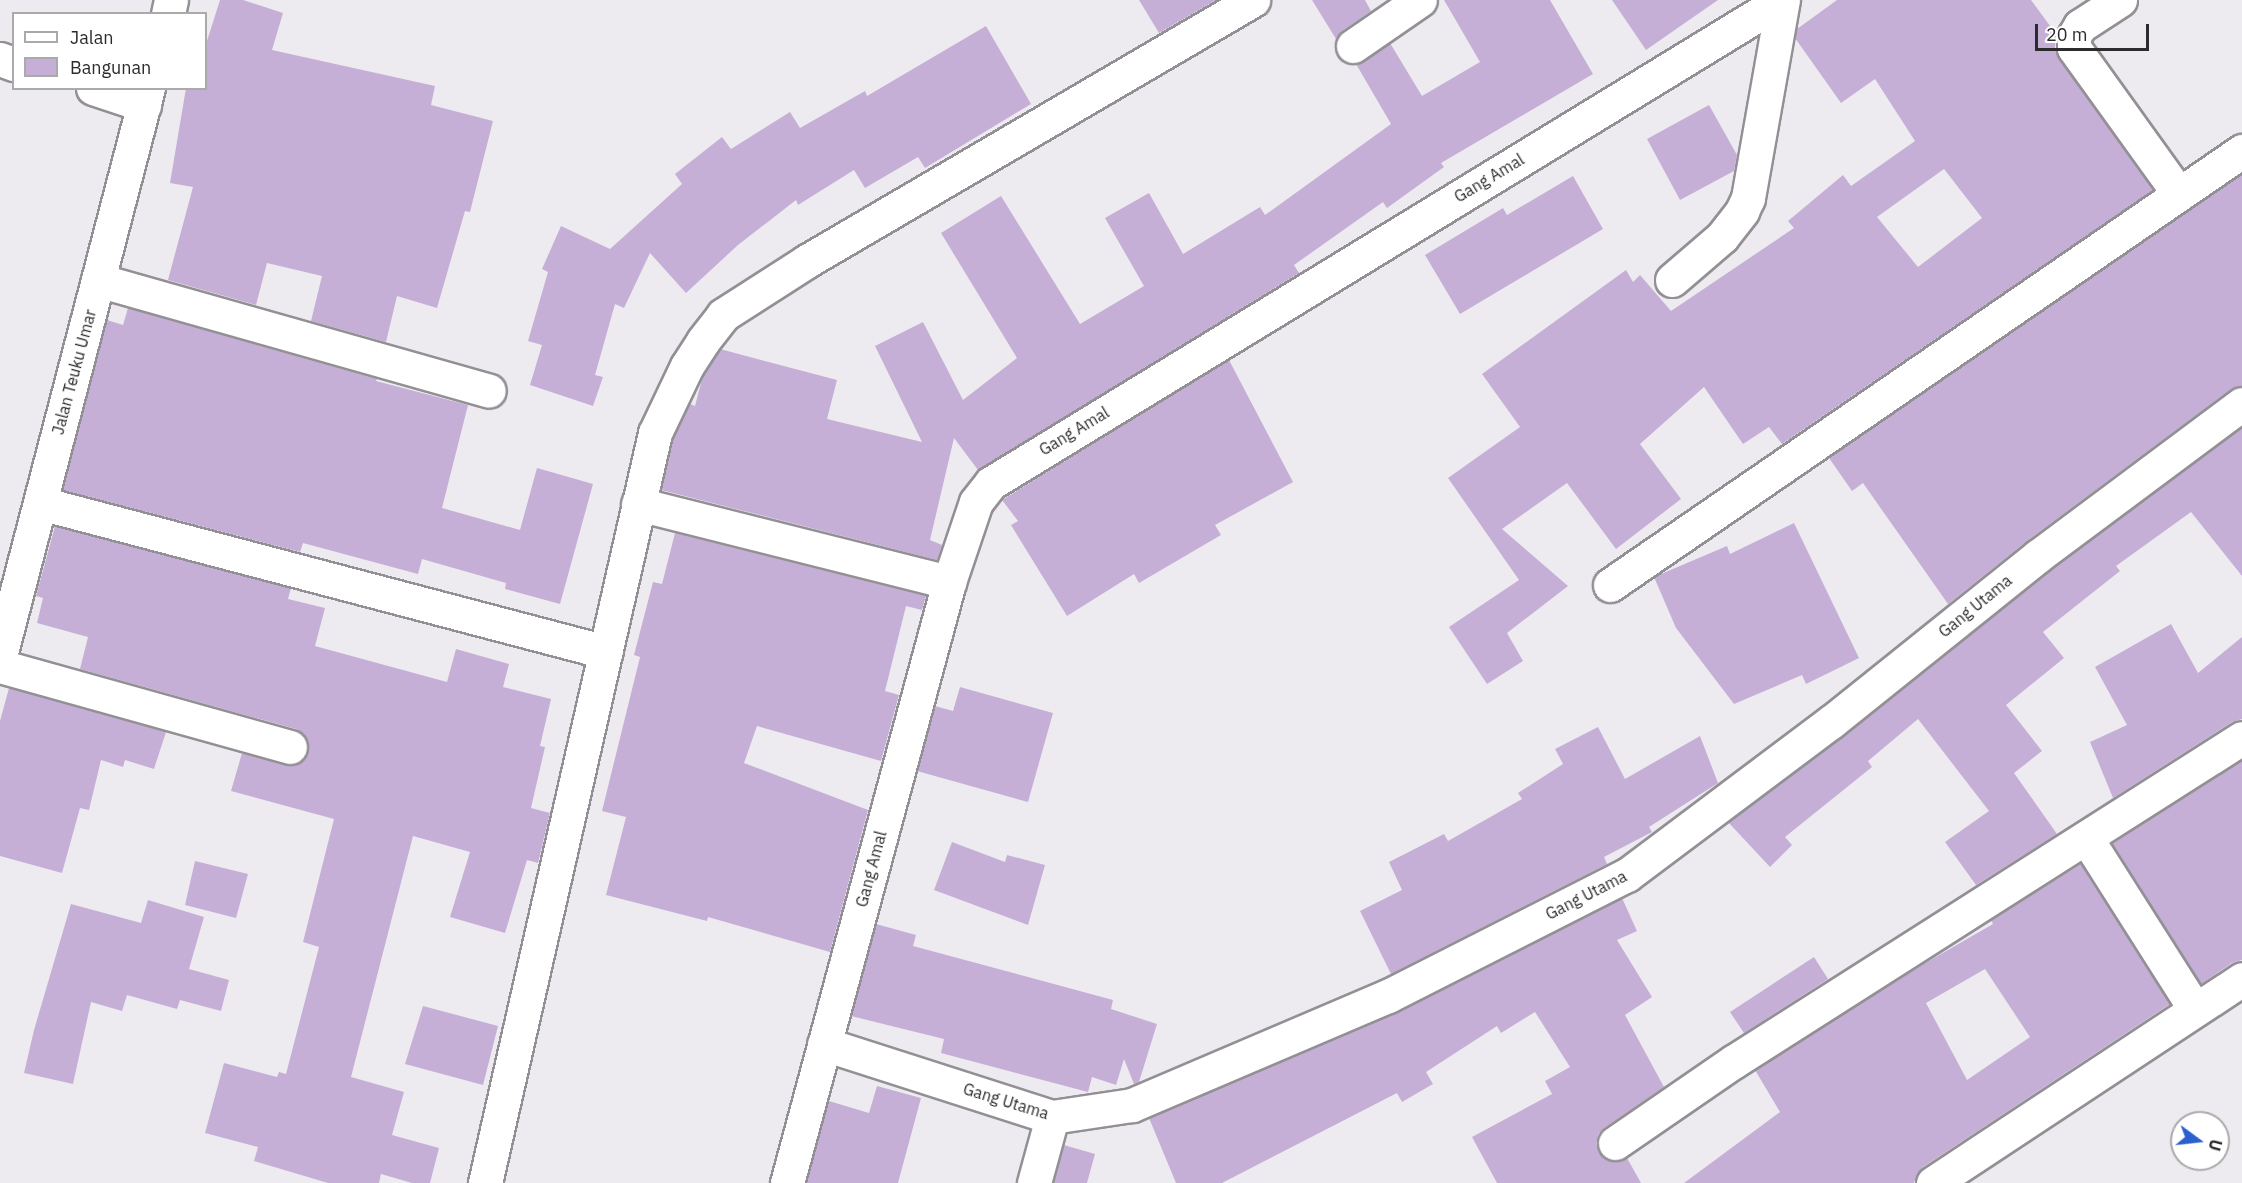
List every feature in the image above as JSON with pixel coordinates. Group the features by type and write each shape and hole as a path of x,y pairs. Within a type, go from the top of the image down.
{"street":[{"path":"485,1183 655,433 687,366 723,315 807,261 1253,0"},
{"path":"1353,46 1420,0"},
{"path":"1672,280 1722,237 1742,211 1748,198 1783,0"},
{"name":"Gang Amal","path":"787,1183 949,582 976,502 991,483 1783,0"},
{"path":"2120,0 2080,26 2074,36 2074,48 2179,194"},
{"name":"Jalan Teuku Umar","path":"0,656 98,280 121,94"},
{"path":"1610,585 2242,151"},
{"path":"98,280 489,391"},
{"name":"Gang Utama","path":"824,1044 1052,1117 1132,1105 1388,996 1627,875 1814,735 2037,556 2242,404"},
{"path":"40,503 606,652"},
{"path":"638,504 949,582"},
{"path":"0,656 290,747"},
{"path":"1615,1143 1733,1062 2087,839 2242,738"},
{"path":"2087,839 2195,1009"},
{"path":"1933,1183 2242,980"},
{"path":"1034,1183 1052,1117"}],"building":[{"path":"220,0 243,0 283,13 272,50 435,86 431,105 493,121 470,212 465,211 437,308 397,296 386,342 311,321 322,276 267,263 256,305 168,280 193,187 170,183 186,90 207,90 207,41"},
{"path":"1139,0 1216,0 1159,33"},
{"path":"1312,0 1365,0 1371,11 1342,31 1336,39"},
{"path":"1444,0 1550,0 1593,74 1441,163 1444,167 1387,208 1383,202 1294,265 1299,273 978,470 954,438 930,540 942,545 937,560 661,490 673,439 690,404 695,406 703,375 720,349 837,380 827,419 922,442 875,346 923,322 963,400 1017,358 941,233 1001,196 1080,324 1144,286 1105,218 1149,193 1183,254 1260,207 1265,215 1391,124 1356,64 1390,43 1422,96 1480,62"},
{"path":"1612,0 1718,0 1646,50"},
{"path":"1837,0 2031,0 2056,34 2055,48 2059,59 2153,190 1782,444 1769,427 1743,444 1704,387 1640,444 1681,499 1616,549 1567,483 1502,529 1568,586 1507,633 1523,661 1487,684 1449,627 1519,580 1448,478 1520,427 1482,374 1626,270 1633,282 1640,275 1671,311 1794,228 1788,221 1843,175 1851,186 1915,141 1875,79 1841,103 1795,38 1797,29","holes":["1944,169 1982,218 1918,267 1877,217"]},
{"path":"986,26 1031,104 925,168 918,157 865,188 854,170 798,205 796,200 738,245 686,293 650,253 624,308 615,304 595,375 603,377 593,406 530,385 542,345 528,341 548,272 542,269 561,226 610,249 682,184 675,174 722,137 731,149 790,112 800,128 865,91 867,96"},
{"path":"1709,105 1737,155 1734,171 1680,200 1647,139"},
{"path":"2242,174 2242,386 2231,389 2027,541 1948,604 1863,483 1852,491 1829,458"},
{"path":"1573,176 1603,229 1460,314 1425,255 1503,208 1507,215"},
{"path":"128,308 377,379 376,381 468,405 442,508 520,530 537,468 593,484 560,604 505,589 506,583 422,559 418,574 303,543 300,552 63,490 107,320 123,325"},
{"path":"1229,360 1293,482 1215,525 1221,535 1139,583 1134,574 1067,616 1011,525 1018,521 1002,500"},
{"path":"2242,427 2242,576 2191,512 2116,566 2120,571 2043,632 2064,658 2006,705 2042,751 2014,773 2057,834 1976,885 1945,842 1989,811 1918,719 1868,761 1872,767 1785,837 1792,845 1770,867 1728,822 1842,737 2049,571"},
{"path":"1794,523 1859,658 1806,684 1802,675 1734,704 1676,628 1654,577 1727,546 1730,554"},
{"path":"55,526 291,588 288,599 325,608 315,646 447,682 456,649 509,664 503,687 551,699 540,746 545,747 531,808 550,813 538,863 527,860 505,933 450,917 470,852 413,836 351,1077 404,1092 392,1135 439,1148 430,1183 412,1183 381,1174 379,1183 328,1183 254,1161 258,1147 205,1133 224,1063 277,1077 279,1072 286,1074 319,947 303,942 334,819 231,791 242,753 286,765 295,765 303,761 308,753 308,743 304,734 296,729 80,669 88,637 37,623 43,598 36,596"},
{"path":"675,533 926,596 922,610 906,606 885,691 899,695 881,761 757,726 744,763 868,810 830,952 708,917 707,921 606,895 626,817 602,811 640,657 634,655 653,582 662,584"},
{"path":"2171,624 2198,673 2242,637 2242,719 2232,722 2113,798 2090,742 2127,725 2095,667"},
{"path":"960,687 1053,713 1028,802 917,771 935,706 953,711"},
{"path":"9,688 166,732 154,769 125,760 123,767 101,760 89,810 80,808 62,873 0,856 0,721"},
{"path":"1598,727 1625,779 1700,736 1718,783 1649,827 1652,832 1604,857 1607,864 1391,974 1360,911 1402,890 1389,862 1444,834 1448,841 1522,799 1518,793 1563,764 1555,749"},
{"path":"2242,760 2242,960 2232,963 2201,984 2112,844"},
{"path":"952,842 1005,862 1007,855 1045,865 1028,925 934,890"},
{"path":"195,861 248,874 236,918 185,905"},
{"path":"2081,864 2170,1004 1923,1167 1914,1183 1684,1183 1780,1112 1755,1070 1908,973 1993,924 1991,920","holes":["1985,969 2030,1037 1967,1080 1926,1003"]},
{"path":"1622,898 1637,931 1617,940 1652,997 1625,1015 1664,1087 1604,1128 1598,1134 1596,1144 1599,1153 1607,1160 1617,1162 1627,1158 1641,1183 1497,1183 1472,1137 1552,1094 1545,1081 1570,1067 1535,1012 1501,1033 1497,1026 1426,1072 1433,1084 1402,1102 1397,1093 1222,1183 1176,1183 1149,1118 1395,1013"},
{"path":"148,900 204,917 189,969 229,980 221,1011 180,1000 177,1009 127,995 122,1011 91,1002 73,1084 24,1073 34,1030 71,904 141,923"},
{"path":"876,924 916,935 913,946 1113,1000 1111,1009 1157,1024 1139,1082 1134,1084 1124,1059 1116,1085 1092,1077 1088,1092 941,1053 944,1039 851,1016"},
{"path":"1814,957 1828,979 1744,1033 1730,1012"},
{"path":"423,1006 498,1026 483,1085 405,1064"},
{"path":"877,1086 921,1098 898,1183 806,1183 829,1101 869,1113"},
{"path":"1064,1145 1095,1154 1087,1183 1053,1183"}]}
